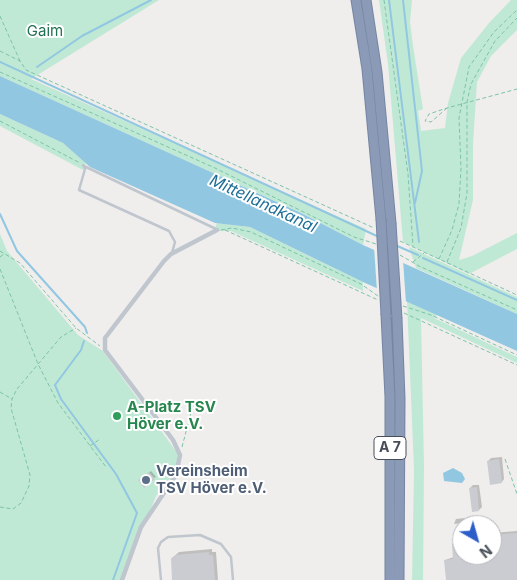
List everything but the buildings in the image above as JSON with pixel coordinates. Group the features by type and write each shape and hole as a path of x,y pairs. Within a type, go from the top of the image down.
{"highway":[{"name":"A 7","path":"356,0 366,69 381,219 390,434 390,580"},
{"name":"A 7","path":"366,0 379,90 399,316 399,580"}],"street":[{"path":"122,580 141,527 176,475 180,455 175,443 105,350 103,344 108,332 156,270 171,254 217,230"}],"lane":[{"path":"82,165 217,230"},
{"path":"82,165 85,169 79,190 169,231 176,242 171,254"},
{"path":"161,580 158,548 161,542 168,536 200,535 220,544 231,557 233,580"}],"path":[{"path":"384,0 408,174 413,247"},
{"path":"439,259 452,230 459,204 461,168 459,118 469,67 494,32 517,10"},
{"path":"0,16 20,61 26,70 380,231"},
{"path":"447,263 461,228 467,193 467,102 471,84 495,41 517,18"},
{"path":"0,51 20,61"},
{"path":"0,72 207,165 354,238 373,242"},
{"path":"447,108 431,122 425,120 429,114 447,108 467,102 517,89"},
{"path":"0,121 73,157 82,165"},
{"path":"372,298 224,230 232,228 251,232 361,284 378,296"},
{"path":"395,238 517,295"},
{"path":"0,252 26,269 76,328 105,350"},
{"path":"412,262 424,253"},
{"path":"0,257 4,254"},
{"path":"404,256 412,262 517,310"},
{"path":"0,269 38,364 58,403 106,467"},
{"path":"403,306 431,316 517,354"},
{"path":"413,318 416,311"},
{"path":"399,316 413,318 517,365"},
{"path":"0,507 13,508 21,503 29,486 30,475 12,408 12,399 17,389 61,337 76,328"},
{"path":"0,392 12,399"},
{"path":"180,455 192,405"},
{"path":"90,446 100,439"},
{"path":"505,459 517,494"}],"green space":[{"name":"Gaim","path":"0,0 159,0 31,79 366,229 363,245 301,213 0,76"},
{"path":"379,0 412,0 410,22 423,109 418,111 421,131 445,128 448,103 461,58 489,23 511,0 517,0 517,30 491,56 477,82 473,144 473,200 459,260 472,256 517,233 517,249 469,274 403,242 388,64"},
{"path":"0,114 63,143 86,163 83,170 0,126"},
{"path":"217,223 250,227 363,282 363,291 231,231 214,231"},
{"path":"0,234 7,251 78,335 103,351 178,454 175,473 156,496 122,580 0,580"},
{"path":"409,247 517,297 517,314 416,268"},
{"path":"407,301 437,315 434,318 517,357 517,363 421,318 424,466 423,580 412,580 414,470"}],"water":[{"name":"Mittellandkanal","path":"0,76 301,213 363,245 517,314 517,351 363,282 250,227 215,223 90,167 63,143 0,114"},
{"path":"453,468 462,473 465,479 462,483 444,481 443,473"}],"pier":[{"path":"374,247 403,260 406,303 377,291"}],"waterway":[{"path":"37,67 82,36 151,0"},
{"path":"389,0 419,242"},
{"path":"403,0 422,171 415,203"},
{"path":"0,62 379,237"},
{"path":"0,214 17,251 85,327 87,333"},
{"path":"395,245 418,255"},
{"path":"423,258 517,300"},
{"path":"84,341 81,350 55,385 61,399 116,474 137,513 113,580"}],"place":[{"name":"A-Platz TSV Höver e.V.","path":"117,416"},
{"name":"Vereinsheim TSV Höver e.V.","path":"146,480"}]}
